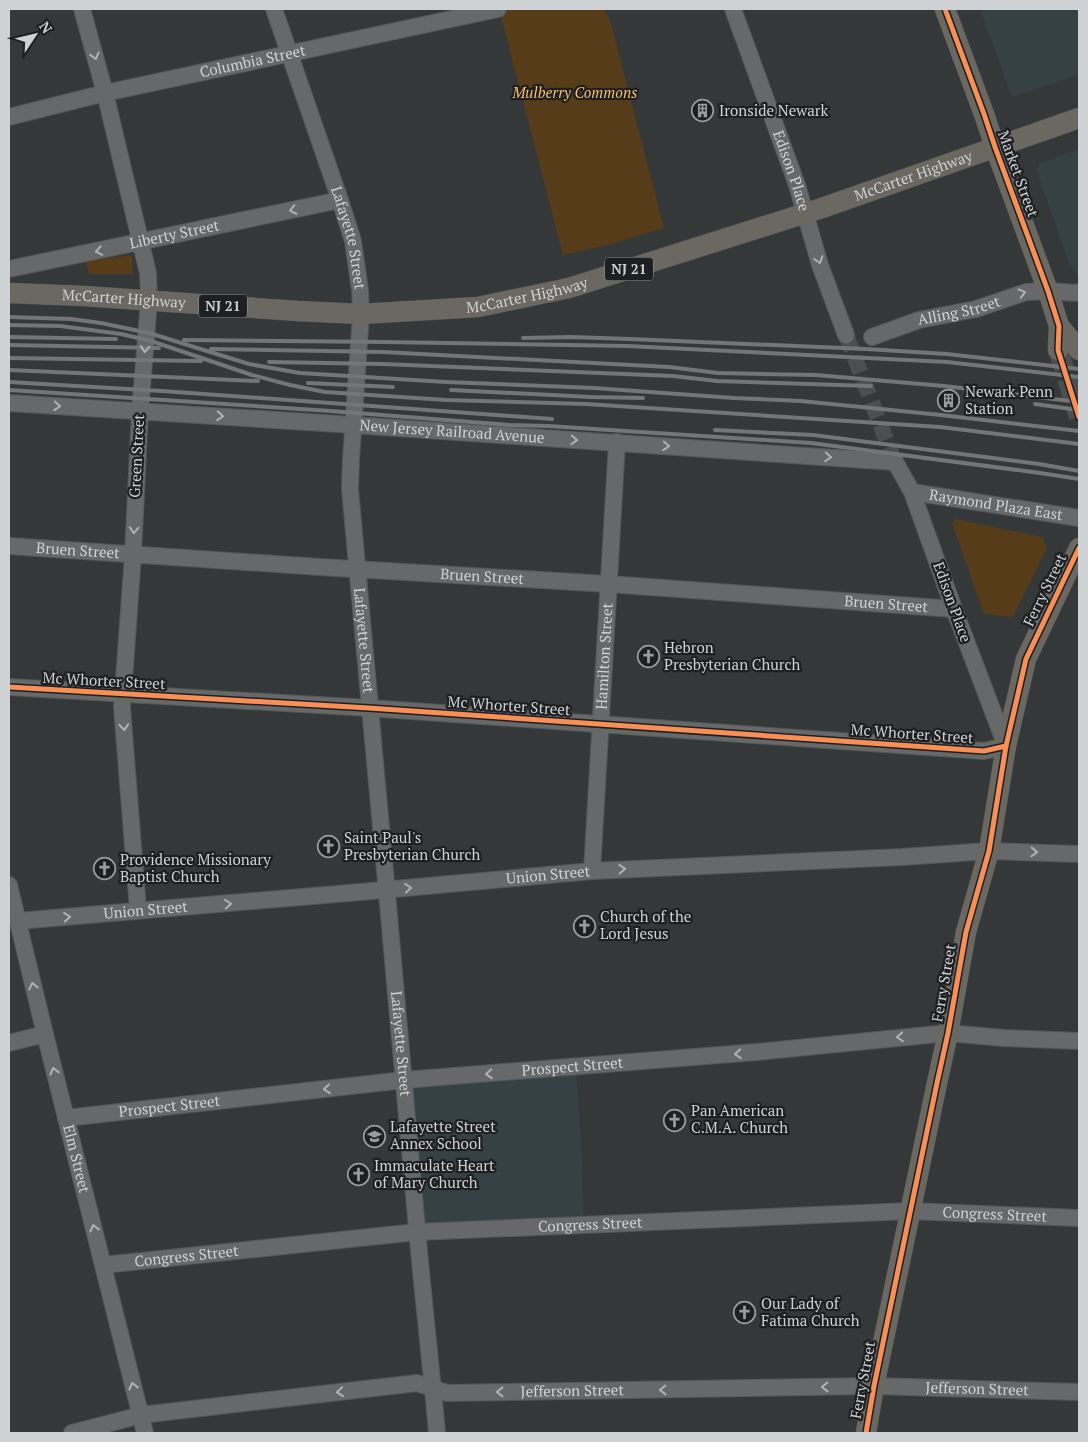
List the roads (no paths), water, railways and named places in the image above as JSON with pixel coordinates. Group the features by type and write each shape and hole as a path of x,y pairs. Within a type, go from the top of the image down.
{"main road":[{"name":"Market Street","path":"945,9 1048,290 1059,326 1058,350"},
{"name":"McCarter Highway","path":"9,293 361,314 478,307 562,290 805,213 1079,118"},
{"name":"Market Street","path":"1059,326 1079,350"},
{"name":"Ferry Street","path":"866,1433 874,1386 948,1032 966,932 989,851 1006,746 1026,659 1079,548"}],"street":[{"name":"Green Street","path":"82,9 105,93 148,273 149,301 140,411 133,554 122,707 138,910"},
{"name":"Lafayette Street","path":"274,9 353,241 360,290 361,314 350,489 436,1433"},
{"name":"Columbia Street","path":"9,117 105,93 498,9"},
{"name":"Edison Place","path":"733,9 797,185 820,265 846,336"},
{"name":"Liberty Street","path":"9,269 340,200"},
{"name":"Alling Street","path":"872,337 919,320 976,309 1019,293 1048,290 1079,292"},
{"name":"New Jersey Railroad Avenue","path":"9,403 894,461"},
{"name":"Hamilton Street","path":"592,871 617,442"},
{"name":"Edison Place","path":"894,461 912,492 1006,746"},
{"name":"Raymond Plaza East","path":"912,492 1079,518"},
{"name":"Bruen Street","path":"9,546 608,584 954,609"},
{"name":"Mc Whorter Street","path":"9,687 369,708 984,751 1006,746"},
{"name":"Union Street","path":"18,921 592,871 902,857 989,851 1079,854"},
{"name":"Elm Street","path":"9,885 145,1433"},
{"name":"Prospect Street","path":"66,1118 404,1080 757,1052 948,1032 1004,1038 1079,1042"},
{"path":"9,1043 45,1034"},
{"name":"Congress Street","path":"103,1265 417,1232 911,1212 1079,1218"},
{"name":"Jefferson Street","path":"72,1433 141,1415 417,1384 446,1393 874,1386 1079,1392"}],"tunnel":[{"path":"846,335 894,460"},
{"path":"1058,350 1079,417"}],"railway":[{"path":"9,317 71,319 101,323 149,333 249,364 300,373 801,401 1079,431"},
{"path":"9,325 60,326 121,334 151,341 252,375 325,392 446,400 586,404 940,427 1079,444"},
{"path":"9,337 116,339"},
{"path":"523,338 571,337 866,349 947,354 1079,369"},
{"path":"184,340 627,346 947,362 1079,377"},
{"path":"9,345 159,348"},
{"path":"211,349 383,352 669,367 718,373 816,375 944,386 1079,402"},
{"path":"9,358 201,361"},
{"path":"269,362 383,364 673,376 717,381 871,386"},
{"path":"9,370 258,381"},
{"path":"9,382 552,419"},
{"path":"308,383 393,387"},
{"path":"9,390 510,425 811,443 1079,479"},
{"path":"451,390 643,398"},
{"path":"1035,404 1079,410"},
{"path":"715,430 813,435 1039,464 1079,471"}],"place":[{"name":"Ironside Newark","path":"703,111"},
{"name":"Newark Penn Station","path":"949,401"},
{"name":"Hebron Presbyterian Church","path":"648,657"},
{"name":"Saint Paul's Presbyterian Church","path":"328,847"},
{"name":"Providence Missionary Baptist Church","path":"104,869"},
{"name":"Church of the Lord Jesus","path":"584,926"},
{"name":"Pan American C.M.A. Church","path":"675,1120"},
{"name":"Lafayette Street Annex School","path":"374,1136"},
{"name":"Immaculate Heart of Mary Church","path":"358,1175"},
{"name":"Our Lady of Fatima Church","path":"745,1313"}],"park label":[{"name":"Mulberry Commons","path":"575,93"}]}
